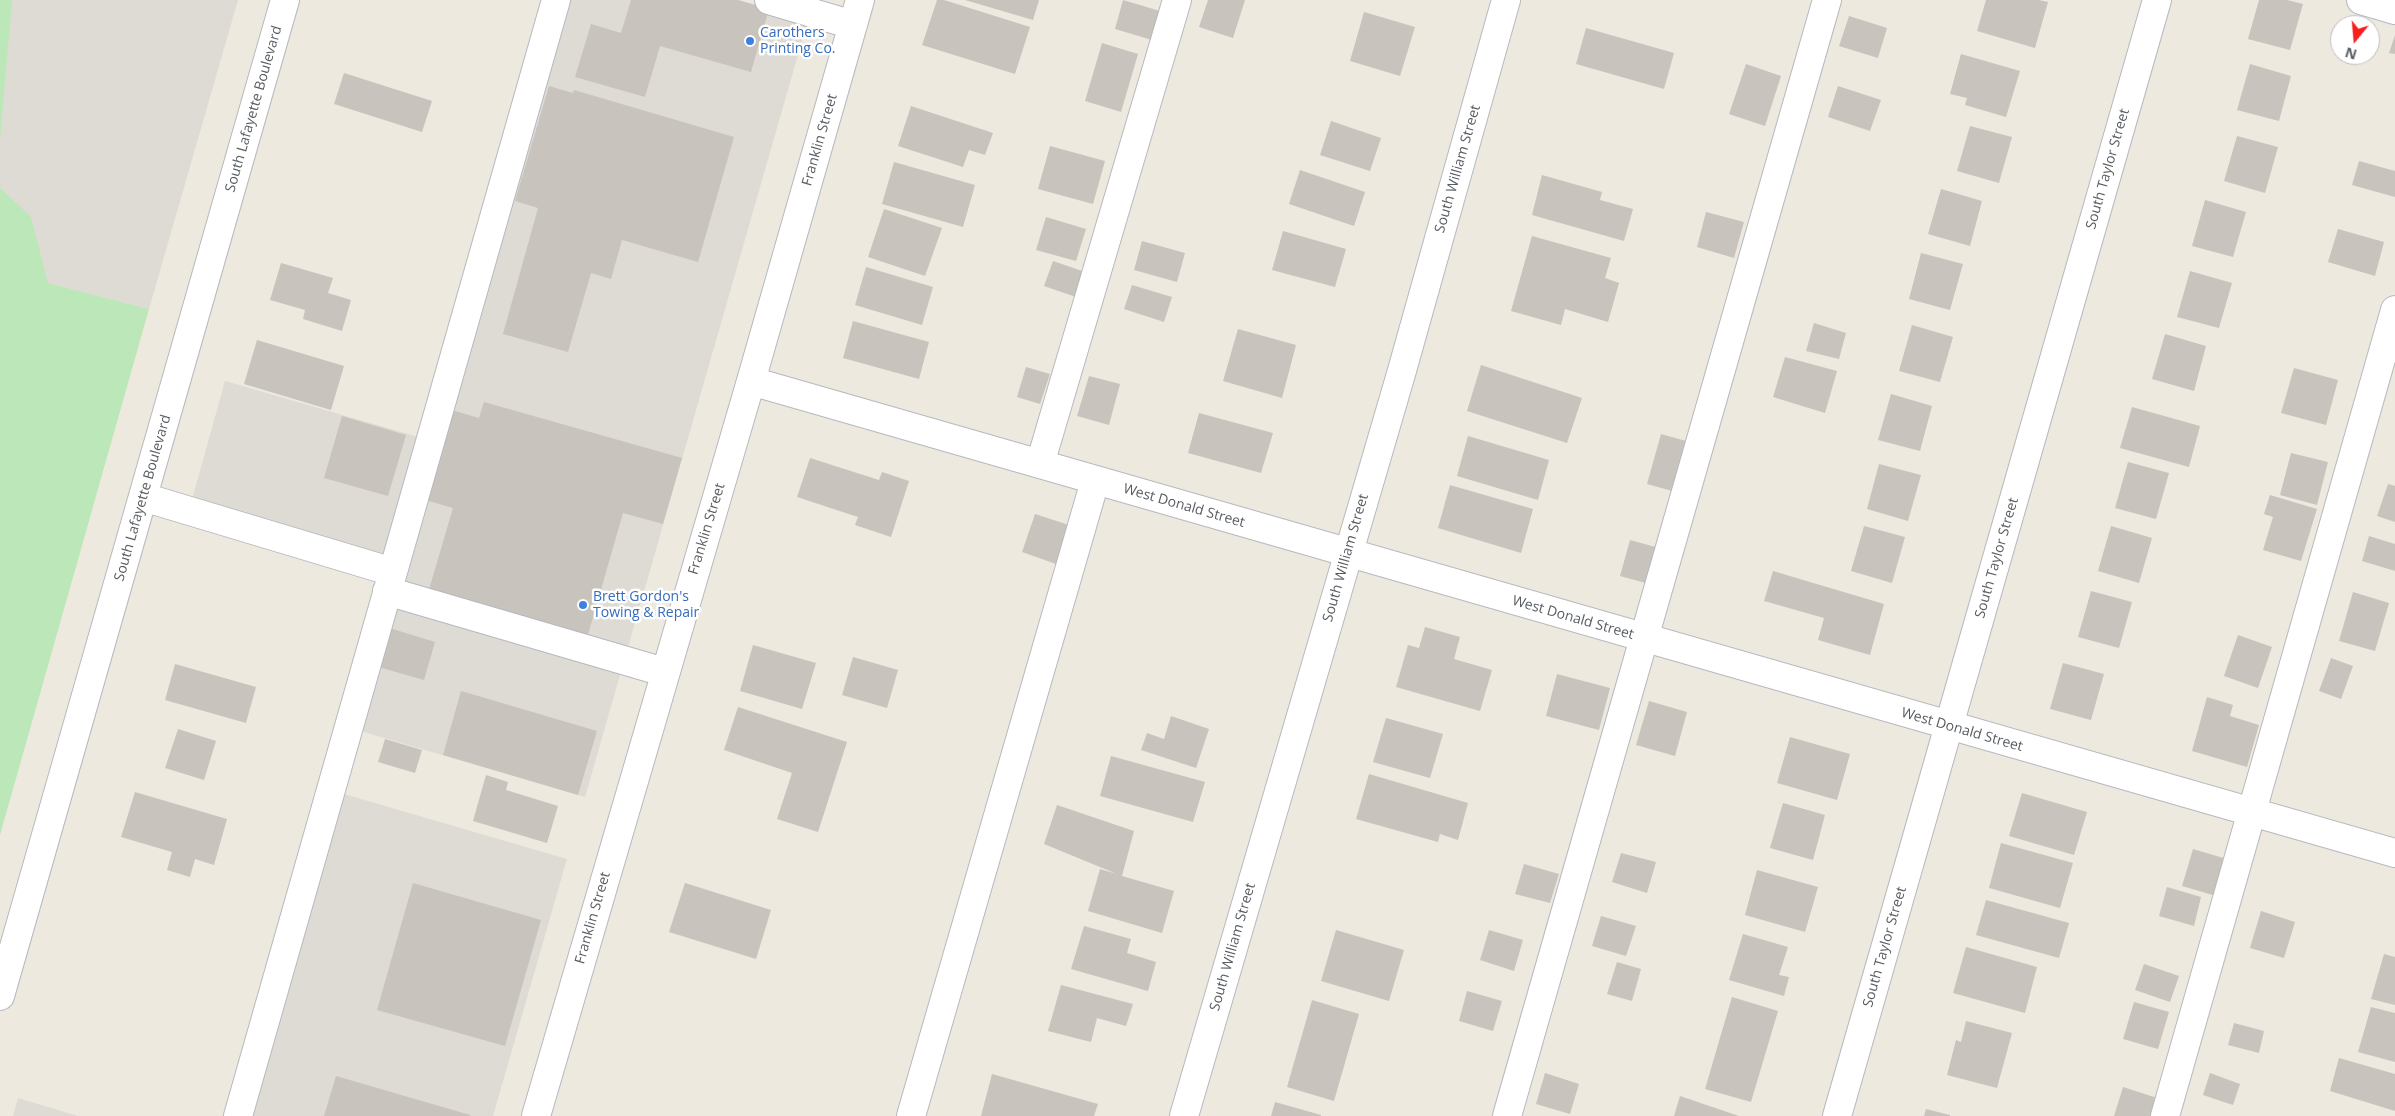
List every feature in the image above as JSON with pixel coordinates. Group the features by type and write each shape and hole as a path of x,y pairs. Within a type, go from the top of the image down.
{"street":[{"name":"South Lafayette Boulevard","path":"0,996 285,0"},
{"path":"238,1116 556,0"},
{"path":"769,0 856,12"},
{"path":"1040,464 1178,0"},
{"name":"South William Street","path":"1184,1116 1506,0"},
{"path":"1507,1116 1827,0"},
{"name":"South Taylor Street","path":"1837,1116 2156,0"},
{"path":"2361,0 2395,10"},
{"name":"Franklin Street","path":"536,1116 664,672 751,381 856,12"},
{"path":"2165,1116 2395,310"},
{"name":"West Donald Street","path":"751,381 1645,640 2395,853"},
{"path":"911,1116 1095,481"},
{"path":"143,497 664,672"}],"shaded area":[{"path":"0,0 238,0 149,309 0,271"},
{"path":"565,0 738,0 808,20 585,797 357,730"},
{"path":"225,381 422,438 387,559 191,503"},
{"path":"337,792 567,859 493,1116 249,1116"},
{"path":"18,1098 78,1116 13,1116"}],"green space":[{"path":"0,0 12,0 0,140"},
{"path":"0,188 31,217 48,283 149,309 0,835"}],"building":[{"path":"631,0 738,0 769,9 751,72 660,46 645,97 575,77 591,24 621,33"},
{"path":"937,0 944,0 1030,27 1015,74 922,45"},
{"path":"965,0 1039,0 1033,20"},
{"path":"1123,0 1160,11 1152,40 1115,29"},
{"path":"1208,0 1245,0 1233,38 1199,27"},
{"path":"1986,0 2039,0 2048,2 2035,48 1977,31"},
{"path":"2259,0 2287,0 2303,4 2290,50 2248,39"},
{"path":"1364,12 1415,27 1400,76 1350,61"},
{"path":"1849,16 1887,28 1878,58 1839,46"},
{"path":"1586,28 1674,53 1664,89 1576,64"},
{"path":"2395,35 2395,54 2389,53"},
{"path":"1102,43 1138,54 1121,112 1085,101"},
{"path":"1961,54 2020,71 2006,117 1965,105 1967,98 1950,94"},
{"path":"1746,64 1781,76 1765,126 1729,114"},
{"path":"2250,64 2291,76 2279,121 2237,110"},
{"path":"344,73 432,101 422,132 334,104"},
{"path":"549,86 573,93 574,90 734,137 698,262 622,240 611,279 591,273 568,352 503,334 538,208 515,201"},
{"path":"1838,86 1881,100 1870,131 1828,117"},
{"path":"911,106 993,133 985,155 969,150 963,167 898,146"},
{"path":"1331,121 1381,138 1370,171 1320,155"},
{"path":"1970,126 2012,137 1999,183 1957,171"},
{"path":"2237,136 2278,147 2265,193 2224,181"},
{"path":"1050,146 1105,161 1093,204 1038,189"},
{"path":"2359,161 2395,171 2395,197 2352,185"},
{"path":"894,162 975,185 963,227 882,204"},
{"path":"1300,170 1365,192 1354,226 1289,204"},
{"path":"1542,175 1602,192 1600,200 1633,209 1624,241 1532,215"},
{"path":"1941,189 1982,201 1970,246 1928,234"},
{"path":"2205,200 2246,212 2233,257 2192,246"},
{"path":"884,209 942,228 925,276 868,257"},
{"path":"1706,212 1744,222 1734,258 1697,247"},
{"path":"1046,217 1086,229 1076,261 1036,250"},
{"path":"2338,229 2384,242 2375,276 2328,262"},
{"path":"1283,231 1346,249 1335,287 1272,270"},
{"path":"1532,236 1611,258 1605,278 1619,283 1608,322 1565,309 1561,325 1511,311"},
{"path":"1142,241 1185,253 1177,282 1134,270"},
{"path":"1921,253 1963,264 1950,310 1909,299"},
{"path":"1053,261 1085,272 1076,297 1044,286"},
{"path":"281,263 333,278 328,293 351,300 342,331 303,319 305,310 270,300"},
{"path":"866,267 933,287 922,325 855,305"},
{"path":"2190,271 2232,283 2219,328 2177,317"},
{"path":"1132,285 1172,297 1164,322 1124,309"},
{"path":"853,321 929,342 919,379 843,358"},
{"path":"1814,323 1846,333 1839,359 1806,351"},
{"path":"1912,325 1953,337 1940,382 1899,371"},
{"path":"1238,329 1296,345 1282,398 1223,381"},
{"path":"2165,334 2206,346 2194,391 2152,379"},
{"path":"257,340 344,366 331,410 244,384"},
{"path":"1785,357 1837,371 1825,413 1773,397"},
{"path":"1481,365 1582,398 1567,443 1467,411"},
{"path":"1026,367 1050,374 1040,404 1017,397"},
{"path":"2294,368 2338,380 2326,425 2281,413"},
{"path":"1089,376 1120,384 1109,425 1077,416"},
{"path":"1891,394 1932,406 1920,451 1878,440"},
{"path":"484,402 682,458 663,524 623,513 587,638 428,593 453,508 422,499 448,409 479,418"},
{"path":"2132,407 2200,426 2189,467 2120,448"},
{"path":"1199,413 1273,433 1261,473 1188,453"},
{"path":"342,416 406,435 388,496 324,478"},
{"path":"1661,434 1697,444 1683,494 1647,484"},
{"path":"1468,436 1549,460 1538,500 1457,476"},
{"path":"2291,453 2328,462 2317,505 2280,495"},
{"path":"810,458 879,480 882,472 909,481 891,537 855,525 858,517 797,497"},
{"path":"2128,462 2169,473 2156,519 2115,508"},
{"path":"1879,464 1921,475 1908,521 1867,509"},
{"path":"2388,484 2395,486 2395,522 2377,516"},
{"path":"1450,485 1533,509 1521,553 1438,528"},
{"path":"2270,495 2317,509 2301,561 2263,550 2273,517 2264,514"},
{"path":"1035,514 1069,525 1056,564 1022,552"},
{"path":"1864,526 1905,537 1892,583 1851,571"},
{"path":"2111,526 2152,538 2139,583 2098,571"},
{"path":"2369,536 2395,544 2395,571 2362,561"},
{"path":"1630,540 1663,549 1653,585 1620,576"},
{"path":"1773,571 1884,604 1870,655 1818,640 1824,618 1764,601"},
{"path":"2091,591 2132,602 2119,648 2078,637"},
{"path":"2353,592 2389,603 2375,651 2339,641"},
{"path":"386,627 435,642 424,680 375,666"},
{"path":"1425,627 1460,637 1454,659 1492,670 1480,711 1396,687 1408,645 1419,648"},
{"path":"2238,635 2272,647 2258,688 2224,676"},
{"path":"753,645 816,663 802,709 740,691"},
{"path":"853,657 898,670 887,708 842,695"},
{"path":"2331,658 2353,666 2341,699 2319,691"},
{"path":"2063,663 2104,674 2091,720 2050,709"},
{"path":"175,664 256,687 246,723 165,700"},
{"path":"1557,674 1610,688 1599,730 1546,716"},
{"path":"461,691 597,731 578,795 443,755"},
{"path":"2207,697 2233,705 2230,716 2259,725 2247,767 2192,751"},
{"path":"1649,701 1687,712 1675,756 1636,745"},
{"path":"738,707 847,742 818,832 777,819 792,773 724,750"},
{"path":"1171,716 1209,729 1196,768 1141,750 1147,733 1164,739"},
{"path":"1386,718 1443,734 1430,778 1373,762"},
{"path":"178,729 216,741 204,780 165,768"},
{"path":"1790,737 1850,754 1837,800 1777,783"},
{"path":"385,739 422,750 415,773 378,762"},
{"path":"1111,756 1205,782 1193,822 1100,796"},
{"path":"1369,774 1468,803 1458,840 1440,834 1438,842 1356,819"},
{"path":"486,775 508,782 506,790 558,806 547,843 473,821"},
{"path":"135,792 227,819 214,865 195,859 190,877 167,870 172,852 121,837"},
{"path":"2022,793 2087,812 2074,855 2009,836"},
{"path":"1783,803 1825,815 1813,860 1770,848"},
{"path":"1057,805 1134,831 1122,876 1174,891 1162,933 1088,911 1100,869 1117,874 1044,844"},
{"path":"2001,843 2073,863 2060,908 1989,888"},
{"path":"2193,849 2227,859 2216,896 2182,886"},
{"path":"1621,853 1656,862 1647,893 1612,882"},
{"path":"1524,864 1559,874 1550,903 1515,894"},
{"path":"1757,870 1818,887 1805,932 1745,915"},
{"path":"413,883 541,920 505,1046 377,1010"},
{"path":"685,883 771,910 756,959 669,932"},
{"path":"2167,887 2201,897 2194,926 2159,916"},
{"path":"1986,900 2069,923 2059,958 1976,935"},
{"path":"2261,911 2295,922 2284,958 2250,948"},
{"path":"1601,916 1636,926 1626,956 1592,946"},
{"path":"1084,926 1131,939 1127,953 1156,962 1148,991 1071,969"},
{"path":"1336,930 1404,950 1389,1001 1321,981"},
{"path":"1489,930 1523,940 1514,971 1480,960"},
{"path":"1743,934 1788,947 1779,975 1789,977 1784,996 1729,980"},
{"path":"1966,947 2037,967 2025,1013 1953,993"},
{"path":"2384,954 2395,957 2395,1005 2371,999"},
{"path":"1617,962 1641,969 1632,1001 1607,994"},
{"path":"2144,964 2179,976 2170,1002 2135,990"},
{"path":"1061,985 1133,1004 1126,1026 1097,1018 1091,1042 1048,1031"},
{"path":"1467,991 1502,1001 1493,1031 1459,1021"},
{"path":"1732,997 1778,1011 1751,1102 1705,1089"},
{"path":"1312,1000 1359,1014 1334,1101 1287,1087"},
{"path":"2134,1002 2169,1012 2158,1049 2123,1039"},
{"path":"2371,1007 2395,1013 2395,1062 2358,1052"},
{"path":"1966,1021 2012,1033 1997,1088 1947,1075 1956,1040 1961,1042"},
{"path":"2234,1023 2264,1031 2259,1053 2228,1045"},
{"path":"2339,1058 2395,1074 2395,1111 2330,1091"},
{"path":"1545,1073 1579,1084 1570,1114 1536,1104"},
{"path":"2210,1073 2240,1084 2233,1105 2203,1095"},
{"path":"992,1074 1098,1104 1094,1116 981,1116"},
{"path":"336,1076 470,1115 470,1116 324,1116"},
{"path":"2123,1087 2157,1098 2152,1116 2114,1116"},
{"path":"1680,1096 1739,1116 1674,1116"},
{"path":"1275,1102 1321,1115 1321,1116 1271,1116"},
{"path":"1926,1109 1950,1115 1950,1116 1924,1116"}],"place":[{"name":"Carothers Printing Co.","path":"750,41"},
{"name":"Brett Gordon's Towing & Repair","path":"583,605"}]}
